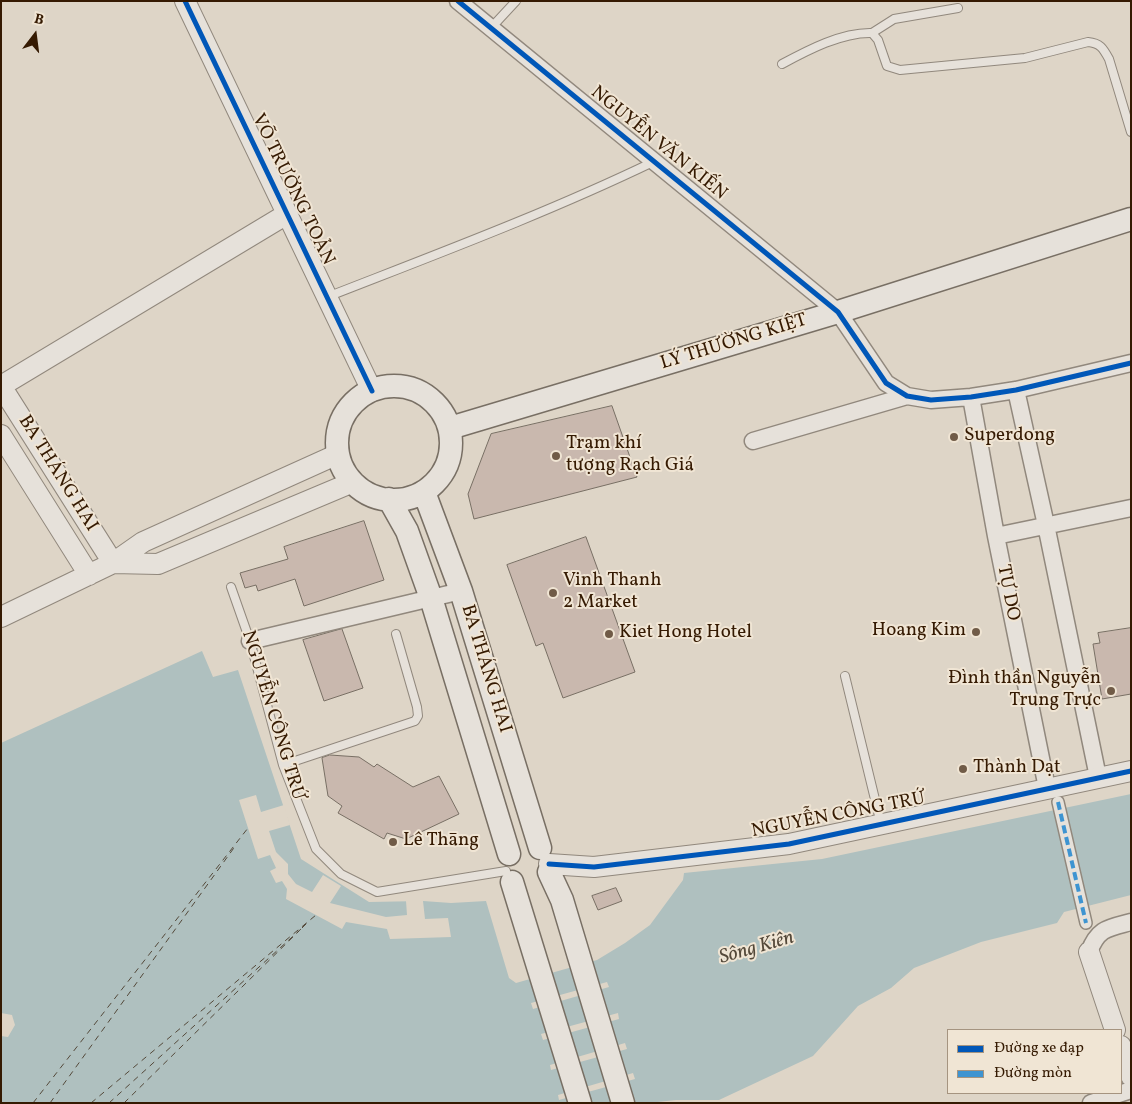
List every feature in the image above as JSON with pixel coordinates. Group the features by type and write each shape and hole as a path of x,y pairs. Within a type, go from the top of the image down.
{"main road":[{"name":"LÝ THƯỜNG KIỆT","path":"450,428 838,312 1131,219"},
{"path":"391,386 410,388 428,397 442,411 450,428 452,446 448,464 438,480 424,492 408,498 389,500 376,497 352,482 338,454 338,435 344,417 356,401 372,391 391,386"},
{"name":"BA THÁNG HAI","path":"424,492 461,592 546,861 562,900 623,1103"},
{"name":"BA THÁNG HAI","path":"389,500 408,531 431,598 509,869 580,1103"},
{"path":"522,846 546,861 542,883 536,887 522,888 509,869 522,846"}],"street":[{"name":"VÕ TRƯỜNG TOẢN","path":"185,1 372,391"},
{"name":"NGUYỄN VĂN KIẾN","path":"458,1 838,312 886,383 907,396"},
{"path":"1,386 287,214"},
{"path":"753,441 907,396 931,400 971,397 1016,390 1131,363"},
{"name":"BA THÁNG HAI","path":"1,386 113,563"},
{"path":"1016,390 1098,777"},
{"name":"TỰ DO","path":"971,397 996,536 1052,795"},
{"name":"BA THÁNG HAI","path":"1,435 88,575"},
{"path":"1,617 113,563 143,542 338,454"},
{"path":"113,563 158,564 352,482"},
{"path":"996,536 1131,508"},
{"path":"250,641 461,592"},
{"name":"NGUYỄN CÔNG TRỨ","path":"546,861 594,867 780,845 881,824 1052,795 1098,777 1131,771"},
{"path":"1052,795 1086,923"},
{"path":"1115,1029 1089,952 1095,938 1104,929 1131,922"},
{"path":"1122,1049 1131,1076"},
{"path":"1091,1103 1119,1094"}],"lane":[{"path":"490,29 516,1"},
{"path":"782,64 836,40 872,33 894,20 958,8"},
{"path":"872,33 878,40 886,66 900,70 1025,58 1088,42 1097,43 1103,48 1109,59 1131,132"},
{"path":"327,297 517,224 596,190 655,161"},
{"name":"NGUYỄN CÔNG TRỨ","path":"230,587 250,641 283,764 316,849 341,874 378,892 509,869"},
{"path":"283,764 415,721 418,716 417,707 396,634"},
{"path":"845,676 881,824"}],"water":[{"name":"Sông Kiên","path":"202,651 213,677 238,670 301,859 369,902 423,901 451,903 486,901 509,978 516,983 597,960 625,943 650,925 683,880 684,873 822,859 1131,794 1131,895 1064,912 1057,923 981,942 914,968 891,988 858,1006 813,1056 719,1100 676,1100 648,1103 1,1103 1,743","holes":["607,982 609,987 533,1009 531,1003","618,1013 619,1019 543,1040 541,1034","625,1043 627,1049 551,1070 550,1065","633,1073 635,1079 559,1100 558,1095"]}],"pier":[{"path":"256,795 261,812 284,805 290,825 269,831 276,852 288,864 288,874 296,884 312,892 323,875 341,886 330,903 386,917 407,915 406,901 423,901 425,919 448,918 451,937 390,939 387,929 346,922 342,929 286,899 287,889 282,881 276,883 270,871 276,868 270,855 258,859 239,800"},
{"path":"1,1013 12,1015 15,1025 8,1037 1,1036"}],"building":[{"name":"Trạm khí tượng Rạch Giá","path":"612,406 637,477 474,519 468,494 491,434"},
{"path":"364,521 384,580 304,606 295,579 258,591 256,585 245,588 240,573 288,559 284,547"},
{"path":"586,537 635,672 563,698 543,643 536,646 507,565"},
{"path":"1131,628 1131,694 1102,699 1093,644 1100,643 1098,633"},
{"path":"342,629 363,688 324,701 303,640"},
{"path":"330,755 359,757 374,767 377,764 413,787 439,776 459,814 406,839 387,833 384,839 338,813 342,806 328,796 322,758"},
{"path":"616,888 622,901 598,910 592,896"}],"ferry route":[{"path":"33,1103 248,828"},
{"path":"50,1103 236,845"},
{"path":"91,1103 316,915"},
{"path":"302,928 308,922"},
{"path":"109,1103 301,929"},
{"path":"124,1103 299,931"}],"marked path":[{"path":"1058,802 1086,923"}],"cycle path":[{"path":"185,1 372,391"},
{"path":"458,1 838,312 886,383 907,396 931,400 971,397 1016,390 1131,363"},
{"path":"549,864 594,867 789,844 1131,771"}],"place":[{"name":"Superdong","path":"954,437"},
{"name":"Trạm khí tượng Rạch Giá","path":"556,456"},
{"name":"Vinh Thanh 2 Market","path":"553,593"},
{"name":"Hoang Kim","path":"976,632"},
{"name":"Kiet Hong Hotel","path":"609,634"},
{"name":"Đình thần Nguyễn Trung Trực","path":"1111,691"},
{"name":"Thành Dạt","path":"963,769"},
{"name":"Lê Thāng","path":"393,842"}]}
